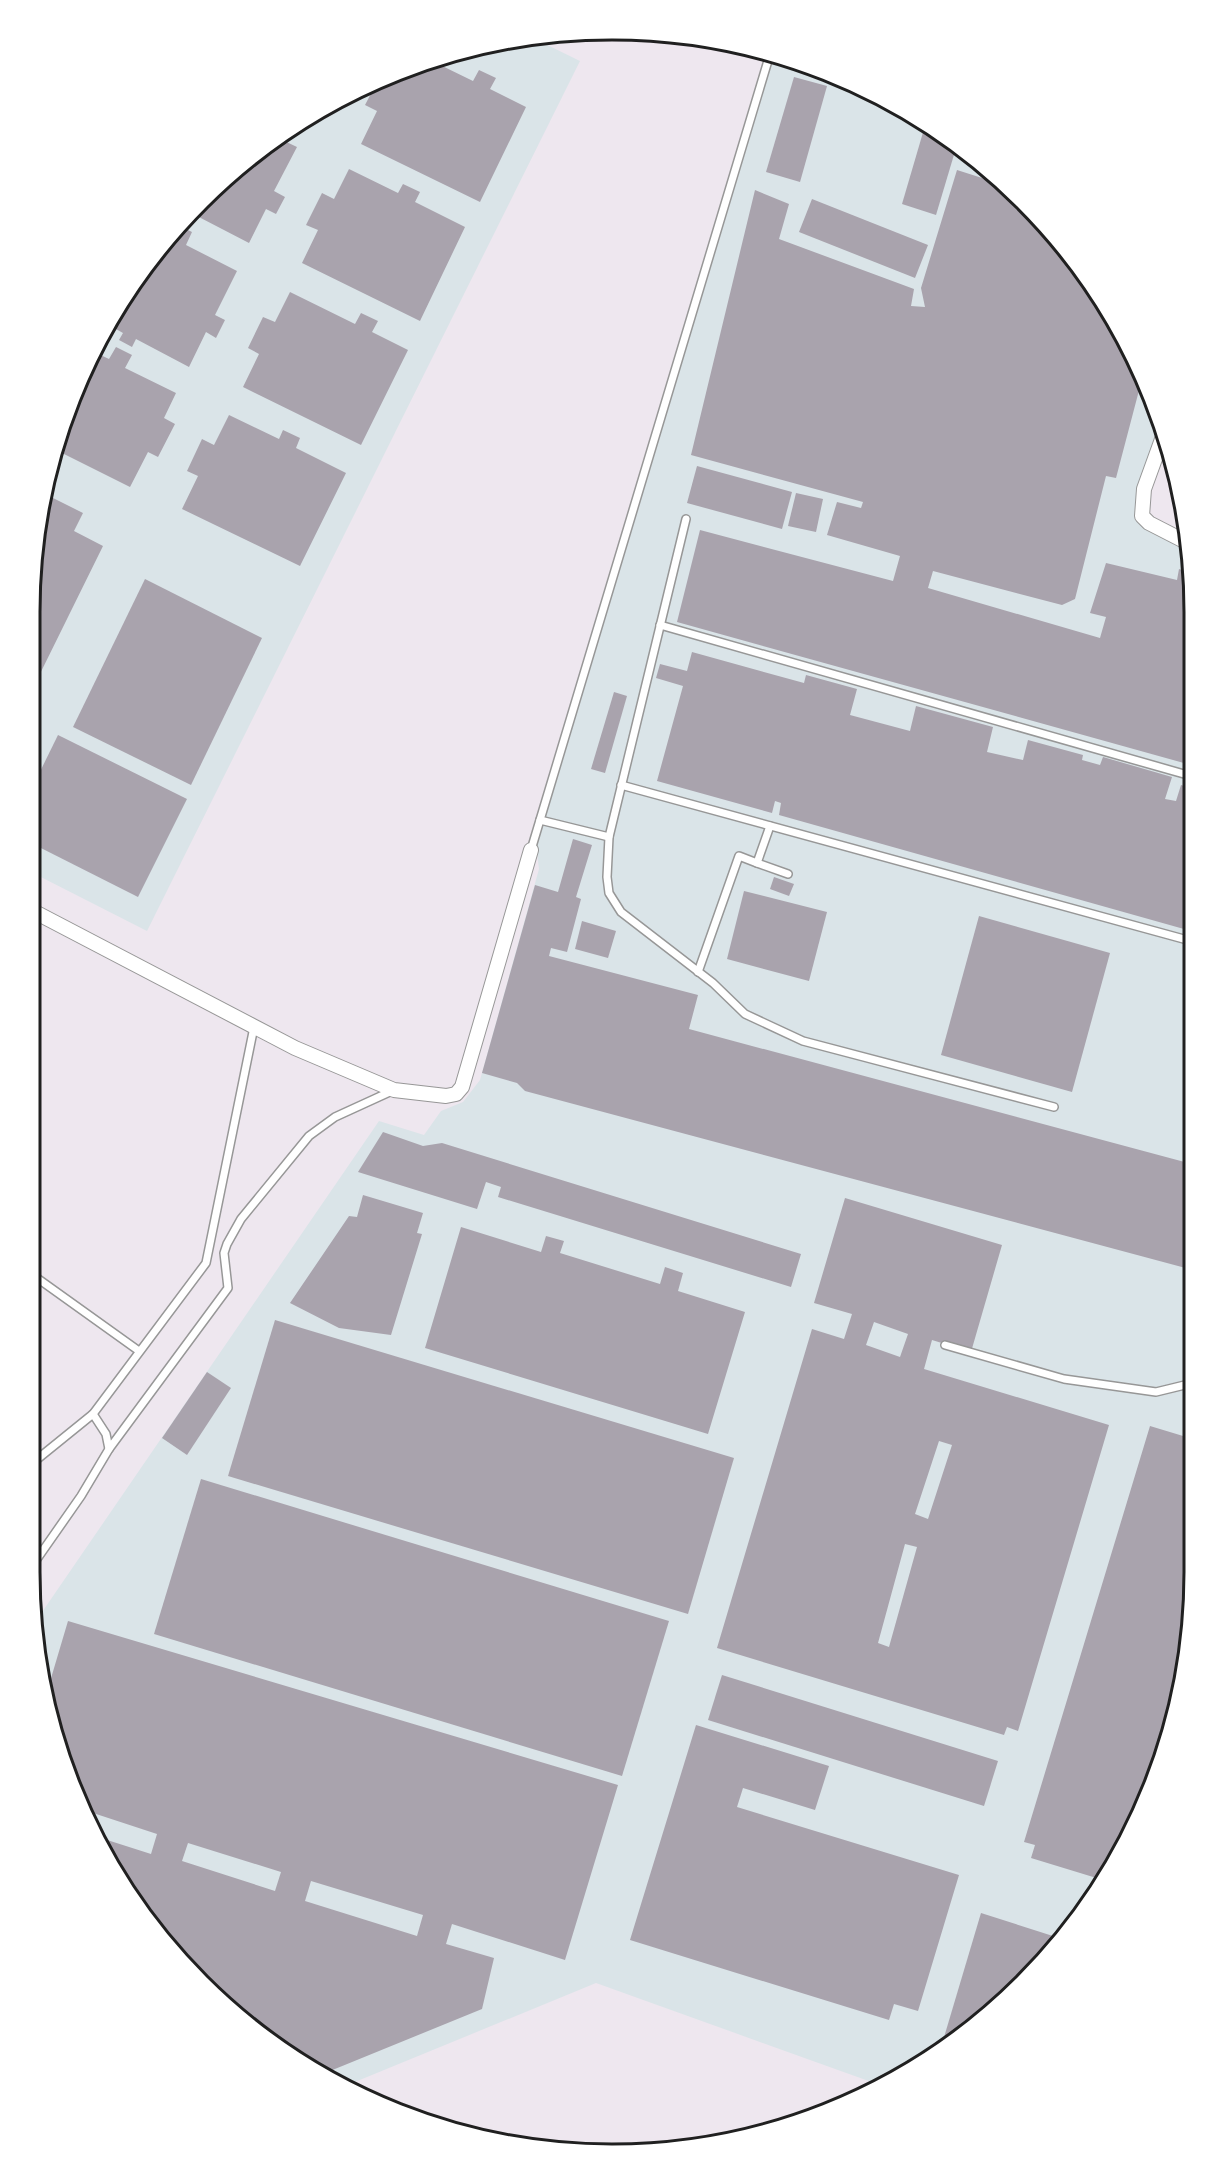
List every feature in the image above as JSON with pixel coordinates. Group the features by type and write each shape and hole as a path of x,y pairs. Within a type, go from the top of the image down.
{"street":[{"path":"1159,446 1144,489 1142,516 1149,523 1180,539"},
{"path":"40,915 296,1048 394,1090 446,1096 456,1094 462,1088 531,850"}],"lane":[{"path":"531,850 768,62"},
{"path":"686,519 609,837 607,877 609,893 621,912 698,972 745,1014 803,1041 1054,1107"},
{"path":"660,625 1184,774"},
{"path":"621,785 1184,939"},
{"path":"540,820 609,837"},
{"path":"757,863 770,826"},
{"path":"698,972 739,856 788,874"},
{"path":"40,1457 93,1414 206,1263 254,1027"},
{"path":"40,1555 110,1449 228,1288 224,1253 241,1219 309,1136 335,1117 394,1090"},
{"path":"40,1280 139,1351"},
{"path":"945,1345 1064,1379 1156,1392 1184,1385"},
{"path":"93,1414 110,1441 110,1449"}],"shaded area":[{"path":"546,44 580,61 147,931 40,877 40,612 45,538 60,464 84,394 99,360 137,295 182,235 235,182 295,137 360,99 429,71 501,51"},
{"path":"768,62 796,71 865,99 930,137 961,159 1017,208 1066,264 1108,326 1141,394 1156,437 1138,487 1136,518 1145,528 1181,546 1183,575 1184,1572 1180,1646 1174,1683 1154,1755 1126,1824 1108,1858 1066,1920 1043,1949 990,2002 930,2047 871,2082 596,1983 355,2082 326,2067 264,2025 235,2002 182,1949 159,1920 117,1858 84,1790 60,1720 51,1683 42,1612 379,1121 424,1135 441,1111 463,1102 480,1080 539,869 535,836"}],"building":[{"path":"443,67 473,81 479,70 496,78 490,89 526,107 480,202 361,144 377,111 365,105 371,94"},
{"path":"794,77 827,86 800,182 766,172"},
{"path":"923,133 954,154 936,215 902,204"},
{"path":"287,142 297,147 274,191 285,197 276,214 266,209 249,243 199,217 235,182"},
{"path":"349,169 398,193 403,184 420,192 415,202 465,227 420,321 302,263 318,230 306,225 322,193 334,199"},
{"path":"957,170 987,180 1017,208 1066,264 1108,326 1139,390 1116,478 1106,476 1075,599 1062,605 933,571 928,588 1100,638 1106,617 1090,613 1106,563 1177,580 1179,569 1183,570 1184,763 677,622 700,530 893,581 900,556 827,535 837,502 861,508 863,502 691,455 755,190 789,204 779,239 914,289 911,306 925,307 921,288"},
{"path":"812,199 928,245 915,278 799,232"},
{"path":"187,230 192,232 186,245 237,271 215,315 225,320 216,338 206,332 189,367 136,339 132,347 119,340 123,333 116,329 117,326 159,264"},
{"path":"290,292 355,324 361,313 378,321 372,332 408,350 361,445 243,387 259,354 248,348 263,317 275,322"},
{"path":"116,347 132,355 125,368 176,393 164,418 175,424 158,457 148,452 130,487 63,454 84,394 99,360 101,355 109,359"},
{"path":"229,415 279,439 283,430 300,438 296,448 346,473 300,566 182,509 198,476 187,471 202,439 214,445"},
{"path":"697,466 792,492 782,529 687,503"},
{"path":"796,493 823,499 816,532 788,526"},
{"path":"52,497 83,513 74,531 103,546 40,674 42,575"},
{"path":"145,579 262,638 191,785 73,727"},
{"path":"692,652 804,683 806,675 857,689 850,715 910,731 916,706 993,727 987,752 1023,760 1028,740 1083,755 1082,760 1100,765 1103,757 1172,777 1165,799 1176,801 1181,785 1184,786 1184,929 779,815 781,803 775,801 772,813 657,781 683,686 656,678 660,664 687,671"},
{"path":"614,692 627,696 605,773 591,769"},
{"path":"58,735 187,799 138,897 40,848 40,772"},
{"path":"573,839 592,845 576,897 581,899 567,952 551,948 549,956 698,995 689,1029 1184,1162 1184,1268 525,1091 517,1083 482,1073 535,885 558,892"},
{"path":"774,877 794,884 789,896 770,889"},
{"path":"744,891 827,912 809,981 727,959"},
{"path":"979,916 1110,953 1072,1092 941,1055"},
{"path":"582,921 616,931 608,958 575,949"},
{"path":"383,1132 423,1146 442,1143 801,1254 791,1287 498,1197 501,1187 486,1182 477,1209 358,1172"},
{"path":"363,1195 423,1213 417,1233 422,1234 391,1335 339,1328 290,1303 349,1216 357,1217"},
{"path":"845,1198 1002,1245 971,1352 932,1340 924,1369 1109,1425 1018,1731 1007,1727 1004,1735 717,1648 812,1329 844,1339 852,1314 814,1303","holes":["874,1322 908,1334 900,1357 866,1345","939,1441 952,1445 928,1519 915,1514","905,1544 917,1547 889,1647 878,1643"]},
{"path":"461,1227 541,1252 546,1236 564,1241 560,1253 660,1284 665,1267 683,1273 678,1291 745,1312 708,1434 425,1348"},
{"path":"275,1320 734,1458 688,1614 228,1476"},
{"path":"207,1372 231,1388 187,1455 162,1438"},
{"path":"1150,1426 1184,1436 1184,1572 1180,1646 1165,1720 1141,1790 1126,1824 1095,1878 1031,1858 1035,1845 1024,1842"},
{"path":"201,1479 669,1621 622,1776 154,1634"},
{"path":"68,1621 618,1785 565,1960 452,1924 446,1944 494,1958 482,2009 332,2070 264,2025 208,1976 159,1920 108,1840 151,1854 157,1834 94,1813 84,1790 60,1720 51,1680","holes":["188,1843 281,1872 275,1891 182,1861","311,1881 423,1915 417,1936 305,1901"]},
{"path":"722,1675 998,1761 984,1806 708,1720"},
{"path":"696,1725 829,1766 815,1810 743,1788 737,1807 959,1875 918,2011 894,2004 889,2020 630,1940"},
{"path":"981,1913 1053,1936 990,2002 944,2037"}]}
